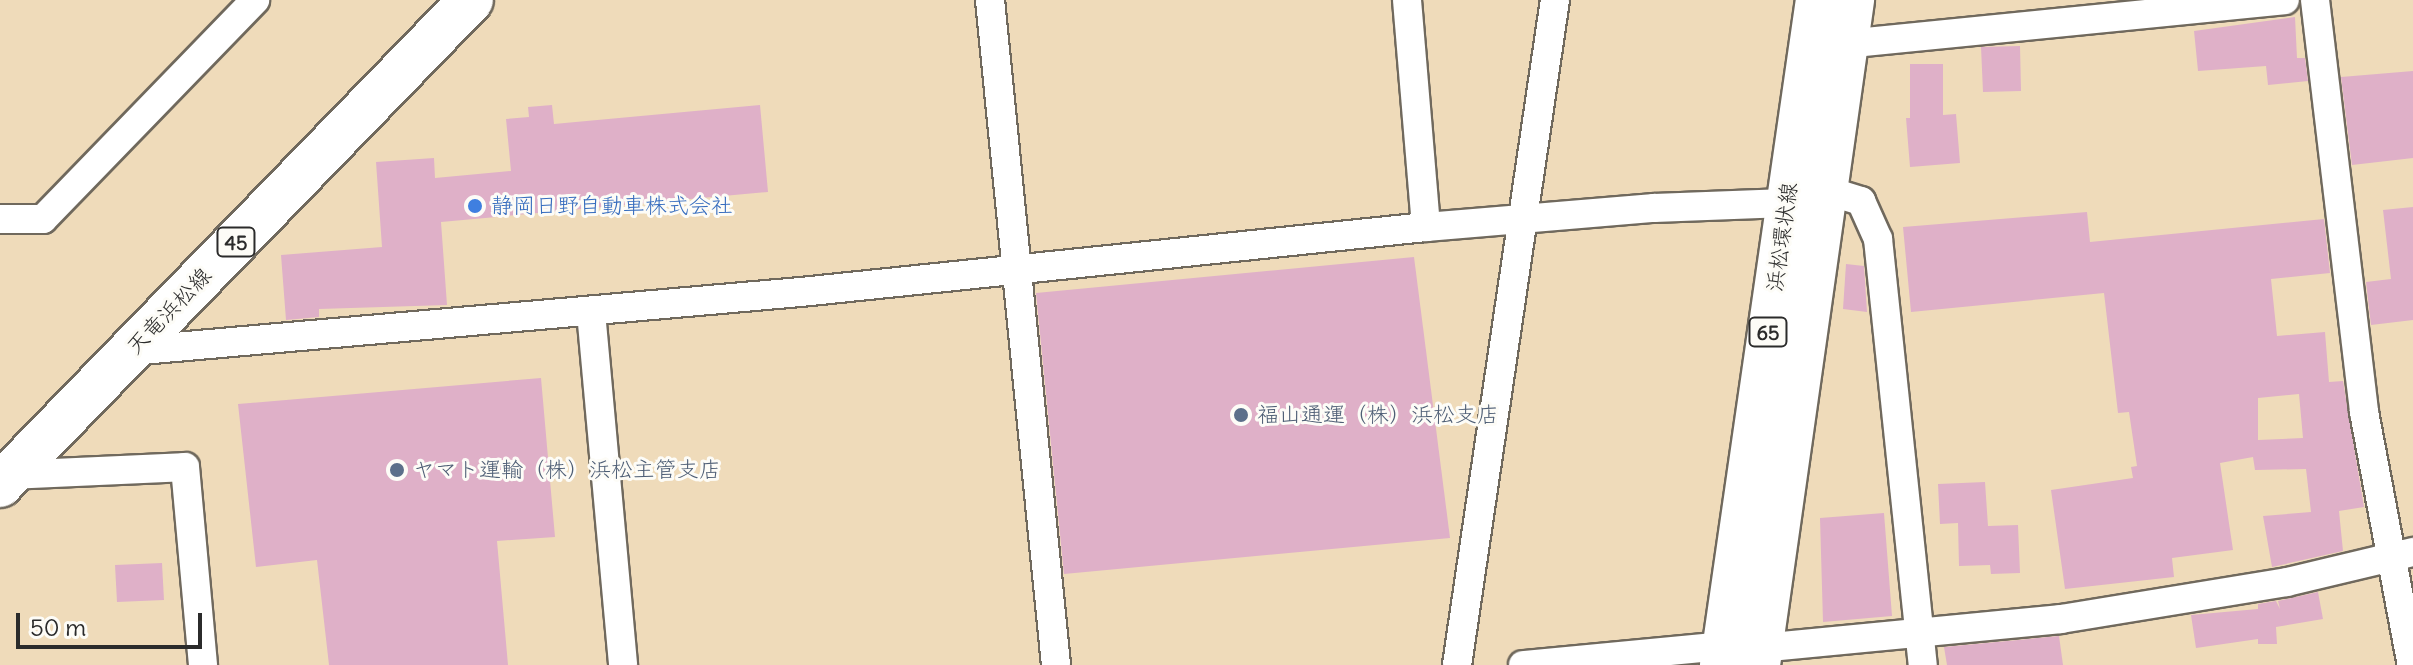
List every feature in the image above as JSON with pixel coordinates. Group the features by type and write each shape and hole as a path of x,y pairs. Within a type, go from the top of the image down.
{"main road":[{"name":"天竜浜松線","path":"5,480 471,0"},
{"name":"浜松環状線","path":"1741,656 1806,197 1818,0"},
{"name":"浜松環状線","path":"1806,197 1845,44 1852,0"}],"street":[{"path":"0,219 43,219 255,0"},
{"path":"990,0 1056,665"},
{"path":"1407,0 1426,227"},
{"path":"1457,665 1555,0"},
{"path":"1845,44 2285,0"},
{"path":"2315,0 2364,412 2403,555 2412,665"},
{"path":"130,351 591,312 1426,227 1522,223 1654,208 1806,197 1861,201 1878,239 1923,665"},
{"path":"591,312 623,665"},
{"path":"5,480 185,467 203,665"},
{"path":"1523,665 1741,656 1920,636 2122,610 2403,555"}],"building":[{"path":"2295,17 2297,58 2305,58 2308,81 2268,85 2266,66 2198,71 2194,31"},
{"path":"2020,46 2021,91 1983,92 1981,47"},
{"path":"1910,64 1943,64 1943,115 1956,114 1960,163 1910,167 1906,118 1910,118"},
{"path":"2413,71 2413,158 2352,165 2341,77"},
{"path":"552,105 554,124 760,105 768,192 441,222 447,305 319,309 319,317 286,320 281,255 382,247 376,162 434,158 435,178 511,171 506,119 529,117 528,107"},
{"path":"2413,207 2413,320 2371,325 2366,282 2391,279 2383,210"},
{"path":"2087,212 2090,242 2324,219 2330,273 2271,279 2277,336 2325,332 2329,382 2343,381 2364,507 2339,511 2343,551 2272,567 2263,516 2311,512 2306,469 2255,470 2253,457 2220,463 2233,550 2172,558 2174,577 2065,589 2051,490 2133,478 2131,467 2137,466 2129,412 2118,413 2104,293 1911,312 1903,227","holes":["2299,394 2303,438 2258,440 2258,398"]},
{"name":"福山通運（株）浜松支店","path":"1414,257 1450,538 1064,574 1036,293"},
{"path":"1846,264 1864,266 1867,312 1843,309"},
{"name":"ヤマト運輸（株）浜松主管支店","path":"541,378 555,537 497,541 508,665 329,665 317,560 256,567 238,404"},
{"path":"1985,482 1988,526 2018,525 2020,573 1991,574 1990,565 1959,566 1958,523 1940,524 1938,484"},
{"path":"1884,513 1892,616 1823,622 1820,518"},
{"path":"162,563 164,600 117,602 115,565"},
{"path":"2318,592 2323,619 2276,627 2277,644 2258,644 2258,639 2196,648 2191,615 2258,609 2258,604 2276,601 2280,609 2278,601"},
{"path":"2059,636 2063,665 1947,665 1944,647"}],"place":[{"name":"静岡日野自動車株式会社","path":"475,206"},
{"name":"福山通運（株）浜松支店","path":"1241,415"},
{"name":"ヤマト運輸（株）浜松主管支店","path":"397,470"}]}
